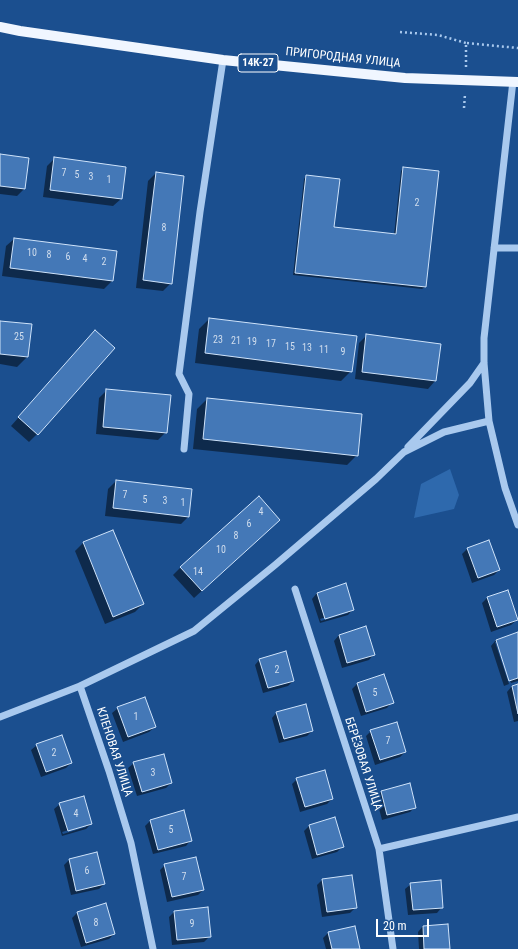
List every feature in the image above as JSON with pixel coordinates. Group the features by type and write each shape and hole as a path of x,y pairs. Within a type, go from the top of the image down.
{"main road":[{"name":"ПРИГОРОДНАЯ УЛИЦА","path":"0,27 223,60 406,78 515,81"}],"street":[{"path":"184,449 189,394 179,374 200,212 223,60"},
{"path":"515,81 484,338 484,363 489,421 505,488 518,526"},
{"path":"494,248 518,248"},
{"path":"0,717 80,686 194,631 275,565 376,479 470,384 484,363"},
{"path":"404,452 444,432 489,421"},
{"name":"БЕРЁЗОВАЯ УЛИЦА","path":"295,589 379,849 394,949"},
{"name":"КЛЕНОВАЯ УЛИЦА","path":"80,686 109,771 131,843 153,949"},
{"path":"379,849 518,817"}],"path":[{"path":"400,32 438,35 466,43 518,48"},
{"path":"464,108 466,43"}],"shaded area":[{"path":"450,469 459,495 454,509 414,518 421,484"}],"building":[{"path":"0,154 29,158 25,189 0,186"},
{"path":"54,157 126,167 122,199 50,190"},
{"path":"403,167 439,171 426,287 295,273 306,175 340,179 334,227 396,234"},
{"path":"156,172 184,176 172,284 143,280"},
{"path":"14,238 117,251 113,281 10,268"},
{"path":"209,318 357,336 352,372 205,353"},
{"path":"0,321 32,324 28,357 0,354"},
{"path":"95,330 115,348 38,435 18,417"},
{"path":"366,334 441,344 436,381 362,372"},
{"path":"106,389 171,395 167,433 103,427"},
{"path":"207,398 362,414 358,456 203,439"},
{"path":"116,480 192,489 189,517 113,508"},
{"path":"259,496 280,520 202,591 180,567"},
{"path":"113,530 144,604 113,617 83,542"},
{"path":"489,540 500,570 478,578 467,548"},
{"path":"346,583 354,610 325,619 317,593"},
{"path":"508,590 518,620 497,627 487,597"},
{"path":"366,626 375,655 347,663 339,635"},
{"path":"518,632 518,678 509,681 496,640"},
{"path":"286,651 294,681 268,688 259,659"},
{"path":"384,674 394,703 366,712 357,683"},
{"path":"518,684 518,714 512,686"},
{"path":"145,697 156,727 128,737 117,707"},
{"path":"306,704 313,731 284,739 276,712"},
{"path":"397,722 406,752 380,760 370,730"},
{"path":"62,735 72,763 46,772 36,744"},
{"path":"164,754 172,783 142,792 133,762"},
{"path":"325,770 333,799 305,807 296,778"},
{"path":"410,783 416,808 387,815 381,791"},
{"path":"84,796 92,824 68,831 59,803"},
{"path":"184,810 192,841 158,850 150,820"},
{"path":"335,817 344,847 317,855 309,825"},
{"path":"97,852 105,884 76,891 69,859"},
{"path":"196,857 204,890 172,897 164,864"},
{"path":"352,875 357,908 327,912 322,879"},
{"path":"441,880 443,908 413,910 410,883"},
{"path":"106,903 115,934 86,943 77,912"},
{"path":"208,907 211,937 177,940 174,911"},
{"path":"448,924 450,949 424,949 423,926"},
{"path":"355,926 360,949 332,949 328,932"}]}
